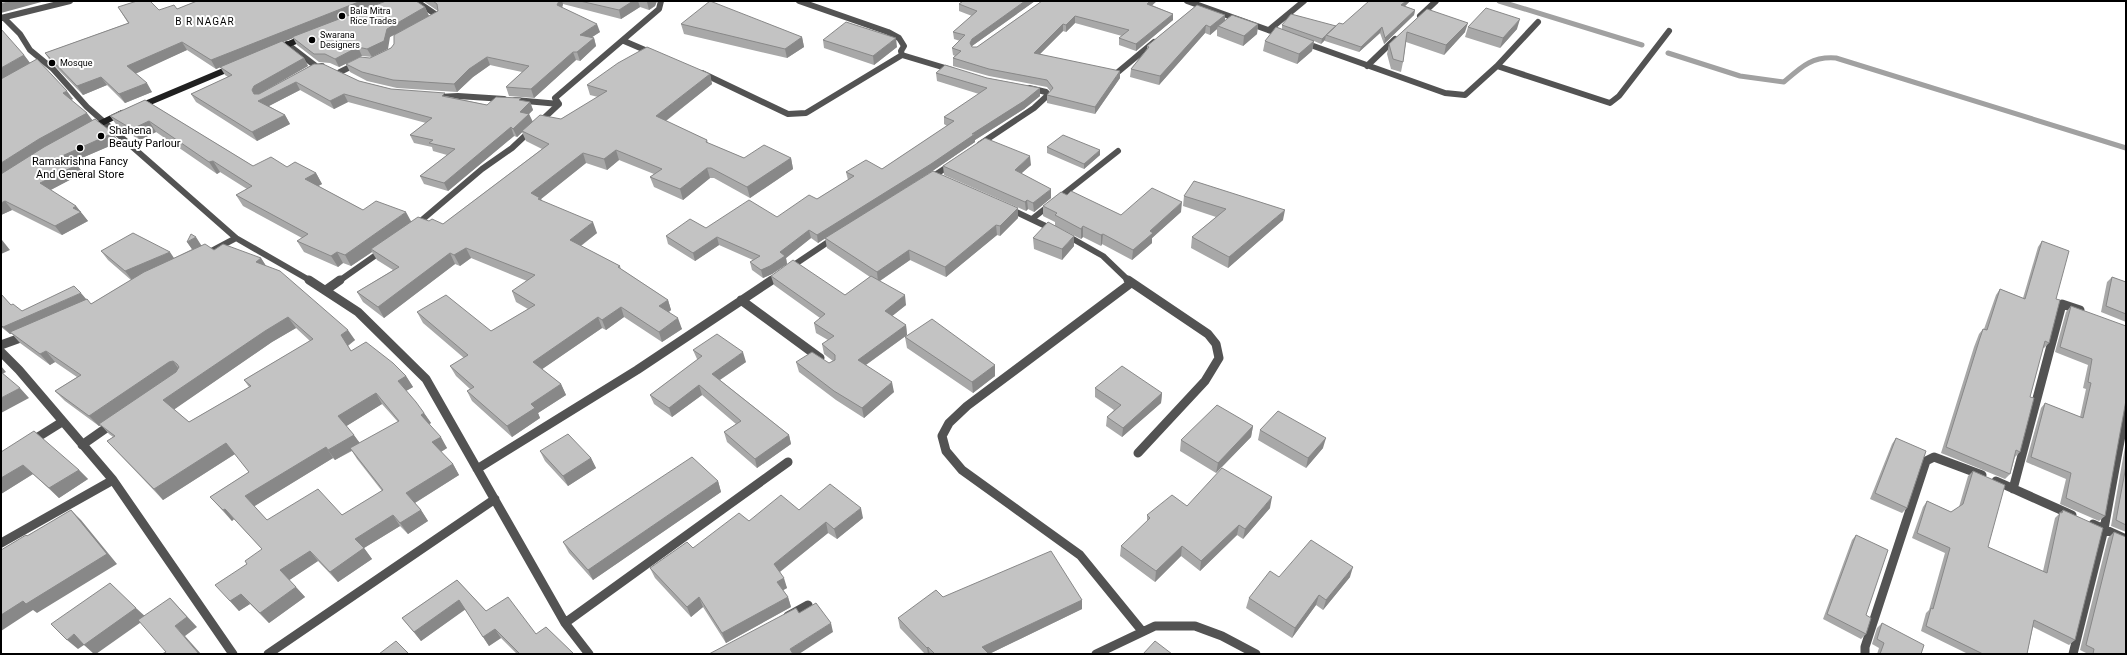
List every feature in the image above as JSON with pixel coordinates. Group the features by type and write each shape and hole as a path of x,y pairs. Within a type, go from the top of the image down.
{"main road":[{"path":"273,51 309,36"},
{"path":"85,131 103,121 237,66"}],"street":[{"path":"2,18 70,1"},
{"path":"416,1 438,16 428,22"},
{"path":"558,104 556,98 624,41 659,9 661,1"},
{"path":"799,1 893,34 902,42 904,46 901,50 902,55"},
{"path":"1187,1 1290,38"},
{"path":"1269,30 1304,1"},
{"path":"1413,23 1436,1"},
{"path":"1193,10 1199,5"},
{"path":"2,18 20,34 30,50 42,63 87,107 236,238 326,290 358,312 426,379 565,623 589,654"},
{"path":"1297,40 1445,93 1465,95 1497,66 1538,22"},
{"path":"1497,66 1610,103 1619,96 1668,31"},
{"path":"1367,66 1402,33"},
{"path":"1118,72 1158,39"},
{"path":"624,41 662,57"},
{"path":"287,44 316,67 337,71 364,60"},
{"path":"697,71 788,114 806,114 902,55 960,72"},
{"path":"310,71 316,67"},
{"path":"972,150 1034,108 1048,95 1046,92 1023,87"},
{"path":"427,96 458,96 558,104"},
{"path":"410,230 482,170 512,148 558,104"},
{"path":"1032,219 1118,151"},
{"path":"920,184 937,177 959,159"},
{"path":"1004,207 1032,219 1103,256 1131,283 1208,334 1216,344 1219,358 1205,380 1138,453"},
{"path":"477,469 636,370 840,235"},
{"path":"195,259 236,238"},
{"path":"326,290 388,246"},
{"path":"1131,283 967,406 948,422 942,433 942,438 946,453 962,470 1080,555 1142,631"},
{"path":"741,300 826,362"},
{"path":"2013,489 2062,304 2090,314"},
{"path":"1,345 36,331"},
{"path":"1,352 30,382 62,422 113,480 233,654"},
{"path":"2073,654 2104,529 2126,408"},
{"path":"82,445 119,419"},
{"path":"21,447 62,422"},
{"path":"1865,654 1865,647 1926,461 1934,457 1946,460 2126,539"},
{"path":"565,623 788,462"},
{"path":"1,543 113,480"},
{"path":"268,654 495,499"},
{"path":"781,620 808,605"},
{"path":"1096,654 1155,626 1196,626 1222,636 1256,654"}],"building":[{"path":"1,1 11,1 1,4"},
{"path":"137,1 150,1 159,10 174,5 177,9 197,1 361,1 211,60 182,42 127,66 147,83 119,94 101,77 77,86 45,53 129,23 118,7"},
{"path":"386,1 416,1 425,7 387,29 384,41 367,49 358,47 335,59 325,54 314,54 292,37"},
{"path":"433,1 559,1 557,5 597,24 580,35 594,38 577,52 573,52 531,89 506,87 529,66 487,57 469,69 454,84 393,80 362,72 346,64 360,57 370,58 391,48 394,44 394,35 438,11 437,4"},
{"path":"580,1 633,1 619,10"},
{"path":"710,1 802,37 785,49 681,24"},
{"path":"963,1 1025,1 972,39 970,43 972,47 977,47 1042,1 1150,1 1147,4 1173,14 1136,44 1119,38 1129,30 1075,16 1066,25 1063,24 1034,53 1120,71 1095,107 1047,95 1053,88 1047,80 989,69 953,58 961,51 952,48 965,35 953,32 977,11 959,4"},
{"path":"1369,1 1406,1 1401,5 1415,10 1385,38 1382,27 1361,47 1326,35 1339,23 1343,24"},
{"path":"1197,5 1225,15 1210,27 1206,25 1160,76 1131,69 1149,47 1147,46"},
{"path":"1486,8 1520,19 1503,38 1468,27"},
{"path":"1427,9 1468,23 1446,45 1407,32 1403,62 1393,59 1389,44"},
{"path":"1291,14 1336,26 1322,39 1282,25"},
{"path":"1232,15 1258,24 1244,36 1218,26"},
{"path":"846,22 896,38 873,56 823,40"},
{"path":"1276,27 1314,41 1299,54 1265,41"},
{"path":"1,29 24,55 1,68"},
{"path":"282,41 304,58 254,86 252,90 254,94 259,94 314,64 323,64 359,81 391,89 445,93 442,96 487,105 496,97 521,98 519,100 530,102 520,112 529,114 513,129 511,127 444,183 420,176 455,149 429,143 433,140 410,135 432,118 344,94 330,101 296,82 258,101 285,115 252,132 191,94 232,75 220,67"},
{"path":"647,47 710,74 656,116 707,140 706,142 744,158 764,145 791,158 747,187 711,168 707,168 680,189 650,177 662,169 616,150 604,159 583,153 531,193 540,198 538,199 593,222 570,240 620,266 618,267 668,300 659,306 678,318 659,332 621,307 602,320 598,317 533,362 561,384 531,404 535,408 507,426 467,391 474,387 450,366 468,355 417,312 446,295 491,331 535,305 512,291 535,275 466,248 454,255 450,253 378,307 357,292 399,267 371,249 418,217 429,221 432,219 443,224 549,144 522,131 540,115 561,119 607,91 587,85 618,63"},
{"path":"37,59 67,91 63,93 87,113 39,139 1,163 1,79"},
{"path":"945,65 987,78 1040,88 1024,101 972,134 975,134 931,164 817,235 809,230 780,252 785,256 761,270 750,262 760,256 717,237 693,253 666,236 690,219 706,228 749,200 777,217 809,195 817,199 854,176 846,172 866,160 882,169 954,121 944,117 987,88 936,73"},
{"path":"145,100 253,166 271,157 287,167 295,162 316,173 305,179 363,210 376,201 406,212 345,255 337,252 331,256 297,241 308,234 236,195 252,186 213,161 209,162 149,121 132,129 110,116"},
{"path":"95,119 113,133 62,156 77,165 40,183 76,206 73,208 81,212 55,226 5,201 1,203 1,174 44,147"},
{"path":"1063,135 1100,150 1084,164 1047,147"},
{"path":"985,138 1030,156 1015,170 1051,189 1033,203 1027,200 1025,202 943,166"},
{"path":"933,171 1018,208 1000,226 996,225 945,267 909,250 877,272 825,238"},
{"path":"1194,181 1285,210 1229,257 1192,237 1226,209 1184,196"},
{"path":"1152,188 1182,202 1150,231 1153,233 1133,250 1103,234 1101,235 1083,226 1081,229 1055,215 1057,213 1043,206 1061,192 1067,195 1071,191 1121,215"},
{"path":"1048,222 1074,236 1062,249 1033,238"},
{"path":"133,233 170,252 125,271 101,251"},
{"path":"191,234 196,237 187,242"},
{"path":"2042,241 2069,251 2056,299 2060,300 2049,343 2045,341 2030,397 2034,398 2020,452 2016,450 2010,474 1946,447 1983,329 1987,330 2000,289 2025,299"},
{"path":"205,244 214,250 223,244 261,258 256,262 280,271 348,330 341,335 351,351 366,342 393,363 406,376 398,381 424,413 421,415 441,437 432,442 453,464 406,493 421,510 400,523 393,515 355,539 364,548 330,572 310,551 280,570 296,587 260,613 241,594 230,601 215,585 247,564 245,561 262,549 225,509 223,510 210,497 249,472 226,443 154,489 107,441 115,436 99,424 176,372 179,367 177,364 173,361 169,362 89,416 55,391 81,375 46,351 40,354 10,332 87,299 91,304 144,272","holes":["288,317 313,339 244,380 251,386 189,422 163,400","376,393 399,421 350,448 383,490 342,515 318,489 267,520 245,496 326,447 328,450 354,435 338,416"]},
{"path":"793,260 845,295 871,276 905,295 885,311 906,325 858,360 892,382 862,408 834,391 796,362 812,352 829,363 835,360 835,355 822,344 834,336 814,323 825,314 771,276"},
{"path":"2112,277 2126,282 2126,314 2106,306"},
{"path":"74,286 81,293 3,327 1,325 1,294 11,305 13,304 22,311"},
{"path":"2071,306 2126,326 2126,400 2105,516 2066,498 2071,473 2031,457 2045,403 2083,418 2091,383 2088,382 2092,359 2060,347"},
{"path":"932,319 995,365 972,382 905,337"},
{"path":"717,334 743,352 712,374 789,435 755,459 724,432 741,421 699,385 669,408 650,395 702,356 693,350"},
{"path":"1122,366 1162,393 1123,428 1107,417 1121,405 1095,388"},
{"path":"1,372 20,388 1,398"},
{"path":"1217,405 1253,426 1218,463 1181,440"},
{"path":"1278,411 1326,438 1308,458 1260,430"},
{"path":"34,431 79,470 49,488 23,465 1,478 1,452"},
{"path":"568,434 591,458 563,476 540,451"},
{"path":"1896,438 1926,451 1907,508 1875,493"},
{"path":"692,457 718,481 588,570 563,542"},
{"path":"2126,466 2126,525 2116,520"},
{"path":"1222,468 1272,497 1245,529 1239,525 1201,561 1182,546 1156,571 1121,546 1150,518 1147,515 1172,495 1187,506"},
{"path":"1973,471 2005,485 1988,547 2047,573 2060,512 2062,513 2063,510 2103,528 2075,640 2034,620 2027,654 1983,654 1926,626 1931,608 1933,609 1950,548 1917,533 1927,501 1951,512 1963,504"},
{"path":"830,484 861,508 834,529 826,522 774,564 784,578 777,582 788,597 722,633 699,597 687,607 650,568 687,542 693,548 739,513 749,521 781,495 799,510"},
{"path":"71,510 107,554 26,604 23,601 1,615 1,550"},
{"path":"2114,532 2126,537 2126,654 2093,654 2094,649 2086,645"},
{"path":"1856,535 1888,550 1866,615 1871,618 1866,634 1827,614"},
{"path":"1311,540 1353,567 1326,600 1319,595 1295,628 1249,598 1270,571 1279,577"},
{"path":"1051,551 1082,600 982,647 989,654 935,654 928,647 927,648 898,618 936,590 943,597"},
{"path":"457,580 486,611 508,597 536,634 546,627 574,654 520,654 495,629 483,637 459,600 414,632 402,618"},
{"path":"110,583 136,608 84,645 74,634 67,640 51,624"},
{"path":"170,598 187,617 175,626 199,654 162,654 166,652 138,620"},
{"path":"816,603 831,623 790,649 793,654 709,654 796,608 799,613"},
{"path":"1882,623 1924,645 1921,654 1880,654 1884,643 1877,639"},
{"path":"396,641 409,654 379,654"},
{"path":"1155,641 1172,654 1143,654"}],"waterway":[{"path":"1499,1 1642,45"},
{"path":"1668,53 1740,76 1784,82 1802,67 1813,61 1836,58 2126,148"}],"place":[{"name":"Bala Mitra Rice Trades","path":"342,16"},
{"name":"Swarana Designers","path":"312,40"},
{"name":"Mosque","path":"52,63"},
{"name":"Shahena Beauty Parlour","path":"101,136"},
{"name":"Ramakrishna Fancy And General Store","path":"80,148"}],"district":[{"name":"B R NAGAR","path":"205,21"}]}
